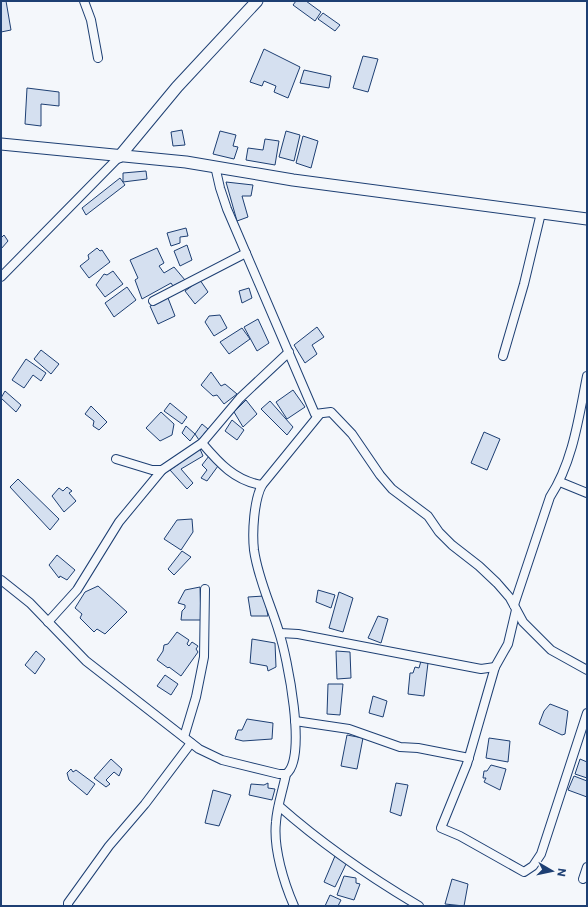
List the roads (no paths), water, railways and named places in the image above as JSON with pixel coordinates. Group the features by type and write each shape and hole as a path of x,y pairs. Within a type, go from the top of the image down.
{"street":[{"path":"84,1 91,20 98,58"},
{"path":"1,277 119,157 177,87 257,1"},
{"path":"1,144 215,166 293,180 587,219"},
{"path":"215,166 220,188 246,253 263,288 308,400 315,414 319,415"},
{"path":"503,356 524,284 541,213"},
{"path":"153,301 246,253"},
{"path":"48,622 77,590 119,522 162,470 202,443 240,398 289,352"},
{"path":"587,376 575,432 560,482 550,497 515,607 508,644 496,667 469,758 441,828 460,836 524,872 533,866 542,854 587,713"},
{"path":"294,906 286,887 278,853 276,823 286,774 294,766 295,721 288,670 280,633 267,597 254,549 256,504 257,494 262,484 319,415 332,412 352,434 380,475 392,489 428,516 439,532 457,550 479,566 510,598 523,622 551,650 587,670"},
{"path":"202,443 221,464 233,474 250,483 262,484"},
{"path":"116,459 152,470 162,470"},
{"path":"560,482 587,493"},
{"path":"1,580 30,603 86,661 199,749 222,760 279,774 286,774"},
{"path":"184,737 196,697 204,657 204,588"},
{"path":"280,633 298,634 388,650 408,656 470,668 481,669 496,667"},
{"path":"295,721 349,729 400,747 418,748 469,758"},
{"path":"68,906 68,903 109,846 145,804 191,743"},
{"path":"280,806 298,822 370,875 419,906"},
{"path":"583,880 587,867"}]}
